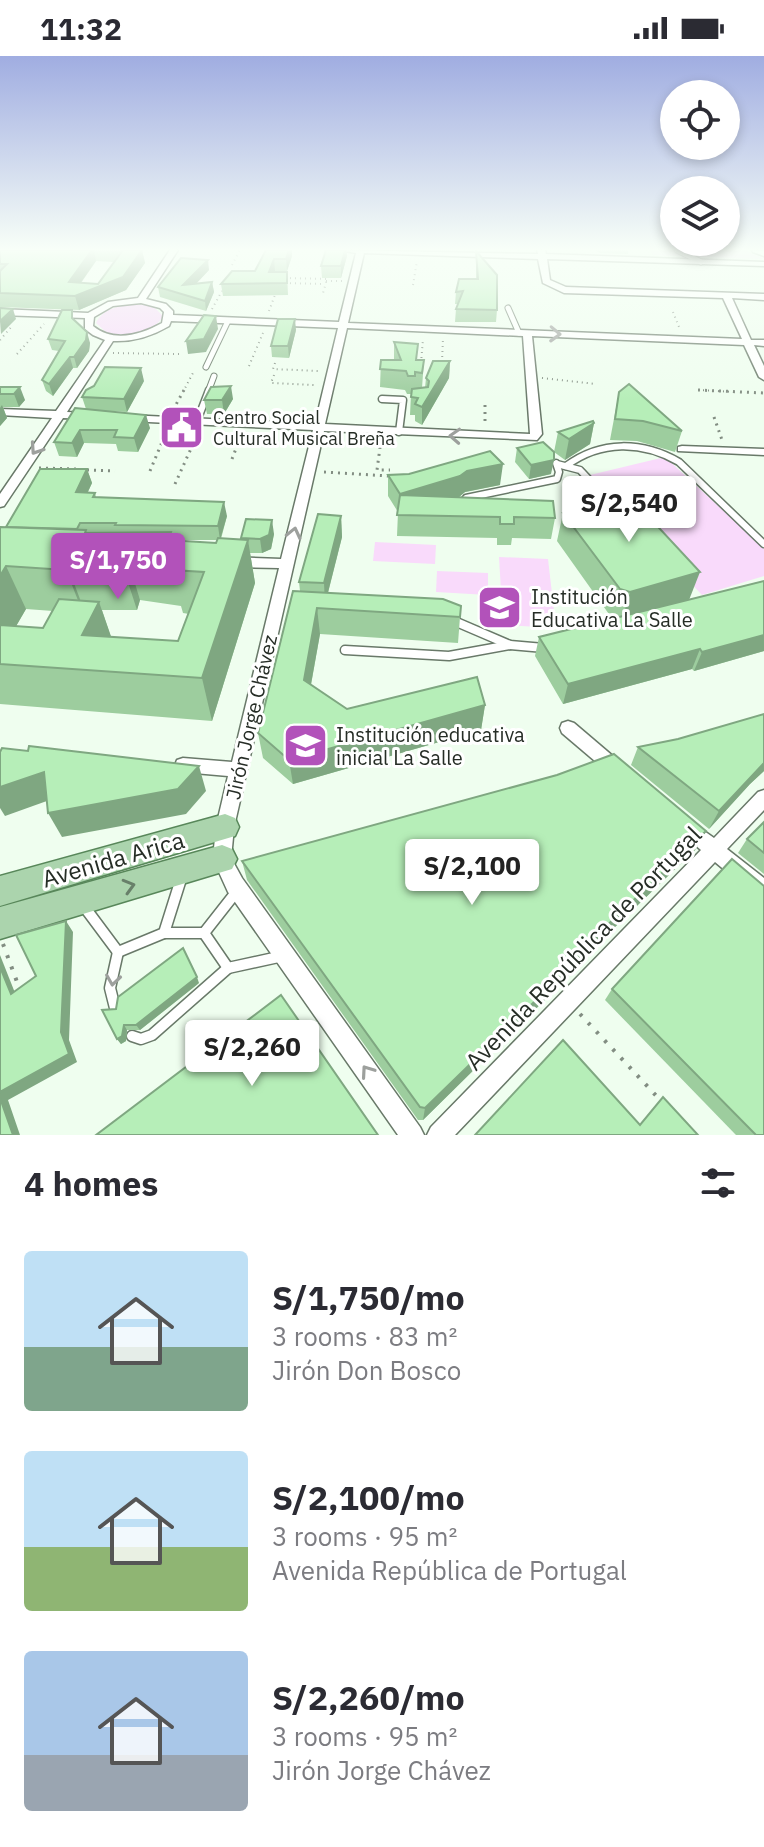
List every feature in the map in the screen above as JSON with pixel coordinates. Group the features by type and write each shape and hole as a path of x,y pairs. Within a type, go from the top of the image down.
{"main road":[{"name":"Avenida Arica","path":"0,891 225,827"},
{"name":"Avenida Arica","path":"0,923 222,859"}],"street":[{"path":"0,312 90,316 111,304 138,300"},
{"path":"142,300 163,306 169,311 169,318"},
{"name":"Jirón Jorge Chávez","path":"222,859 225,827 281,609 287,564 349,300"},
{"path":"728,300 764,377"},
{"path":"90,316 87,322 92,332 111,338 148,333 169,318 764,343"},
{"path":"121,418 533,438 536,434 531,377 523,333"},
{"path":"0,503 111,338"},
{"path":"0,412 106,417"},
{"path":"682,449 764,452"},
{"path":"220,561 287,564"},
{"path":"568,728 630,780"},
{"path":"159,763 239,770"},
{"name":"Avenida República de Portugal","path":"439,1135 764,798"},
{"path":"678,820 764,890"},
{"path":"222,859 238,889 412,1135"}],"lane":[{"path":"508,308 523,333"},
{"path":"206,367 228,321"},
{"path":"200,422 214,376"},
{"path":"382,399 413,401"},
{"path":"399,432 403,400"},
{"path":"533,438 542,451"},
{"path":"461,513 459,506 466,498 557,479 561,465 594,448 621,445 665,452 764,544"},
{"path":"549,457 561,465 580,470 622,515"},
{"path":"449,619 510,645 541,649 556,645"},
{"path":"345,650 451,658 483,655 510,645"},
{"path":"164,933 184,871"},
{"path":"204,933 238,889"},
{"path":"80,900 118,952 110,988 115,1008"},
{"path":"118,952 164,933 204,933"},
{"path":"204,933 228,968"},
{"path":"132,1036 141,1039 152,1035 228,968 285,955"}],"path":[{"path":"206,320 217,300"},
{"path":"249,366 273,300"},
{"path":"673,312 684,340"},
{"path":"0,340 23,313"},
{"path":"17,354 52,315"},
{"path":"420,367 424,329"},
{"path":"442,366 444,330"},
{"path":"101,352 179,354"},
{"path":"275,363 273,369 331,378"},
{"path":"150,471 169,420 194,371"},
{"path":"274,375 271,383 331,378"},
{"path":"531,377 596,384"},
{"path":"698,390 764,393"},
{"path":"485,405 485,437"},
{"path":"714,417 726,451"},
{"path":"175,484 200,422"},
{"path":"232,459 246,424"},
{"path":"382,431 377,470 390,470"},
{"path":"24,467 115,471"},
{"path":"309,471 388,476"},
{"path":"0,935 24,1003"},
{"path":"568,1001 670,1111"}],"shaded area":[{"path":"147,305 163,316 146,331 107,333 96,323 111,309"},
{"path":"665,457 764,548 764,576 702,595 590,475"},
{"path":"375,542 436,545 435,564 373,561"},
{"path":"499,557 548,559 556,628 503,625"},
{"path":"437,571 488,573 488,595 436,592"}],"building":[{"path":"459,300 497,300 497,310 456,309"},
{"path":"0,308 13,309 0,321"},
{"path":"62,310 72,310 72,318 87,332 86,340 49,384 42,380 65,341 48,339"},
{"path":"204,315 216,316 204,339 186,341"},
{"path":"278,319 295,319 288,346 271,346"},
{"path":"394,342 418,344 416,360 424,360 422,373 415,372 415,376 408,376 406,371 380,369 381,360 401,360"},
{"path":"433,361 450,361 422,407 415,404 418,398 411,397 412,389 428,387 426,378"},
{"path":"105,367 141,368 124,399 82,397 86,390 94,386"},
{"path":"629,384 682,431 643,421 615,419 619,392"},
{"path":"231,386 222,400 204,400 211,387"},
{"path":"0,387 20,387 14,394 0,394"},
{"path":"75,408 146,415 134,438 114,437 117,430 80,430 72,443 54,442"},
{"path":"593,421 569,439 558,432"},
{"path":"543,442 554,452 554,460 531,465 517,448"},
{"path":"490,451 503,464 467,471 460,476 400,494 388,475 409,474"},
{"path":"40,469 87,469 76,492 95,493 93,497 224,502 218,526 80,523 77,529 6,527"},
{"path":"400,495 553,501 555,518 514,517 514,524 500,524 500,517 397,515"},
{"path":"619,496 634,501 700,572 630,592 620,589 563,513"},
{"path":"318,514 341,516 324,583 299,582"},
{"path":"246,519 272,520 269,535 260,539 241,538"},
{"path":"0,527 86,530 85,533 171,532 168,540 216,543 218,538 248,540 202,678 0,664 0,625 43,628 59,599 99,602 82,635 178,641 204,572 172,570 175,563 127,557 123,567 68,567 66,570 6,566 0,576"},
{"path":"764,581 764,635 702,652 700,649 568,684 539,637"},
{"path":"293,591 443,599 461,606 460,617 317,608 304,680 347,709 477,677 485,705 289,760 258,733"},
{"path":"764,714 764,763 719,811 638,747 678,739"},
{"path":"29,746 199,766 178,789 48,813 44,772 0,787 2,748 28,751"},
{"path":"614,754 706,831 597,935 568,969 425,1108 420,1107 242,861 557,775"},
{"path":"764,822 764,853 747,839"},
{"path":"732,859 764,886 764,1135 756,1135 612,989"},
{"path":"66,921 61,1032 69,1054 0,1092 0,967 11,994 36,976 16,935"},
{"path":"183,948 197,977 136,1025 124,1025 122,1036 117,1039 102,1010 116,1009 118,997"},
{"path":"281,995 378,1135 96,1135"},
{"path":"563,1040 640,1125 663,1097 698,1135 475,1135"},
{"path":"0,1098 13,1135 0,1135"}],"place":[{"name":"Centro Social Cultural Musical Breña","path":"182,427"},
{"name":"Institución Educativa La Salle","path":"500,608"},
{"name":"Institución educativa inicial La Salle","path":"305,746"}]}
